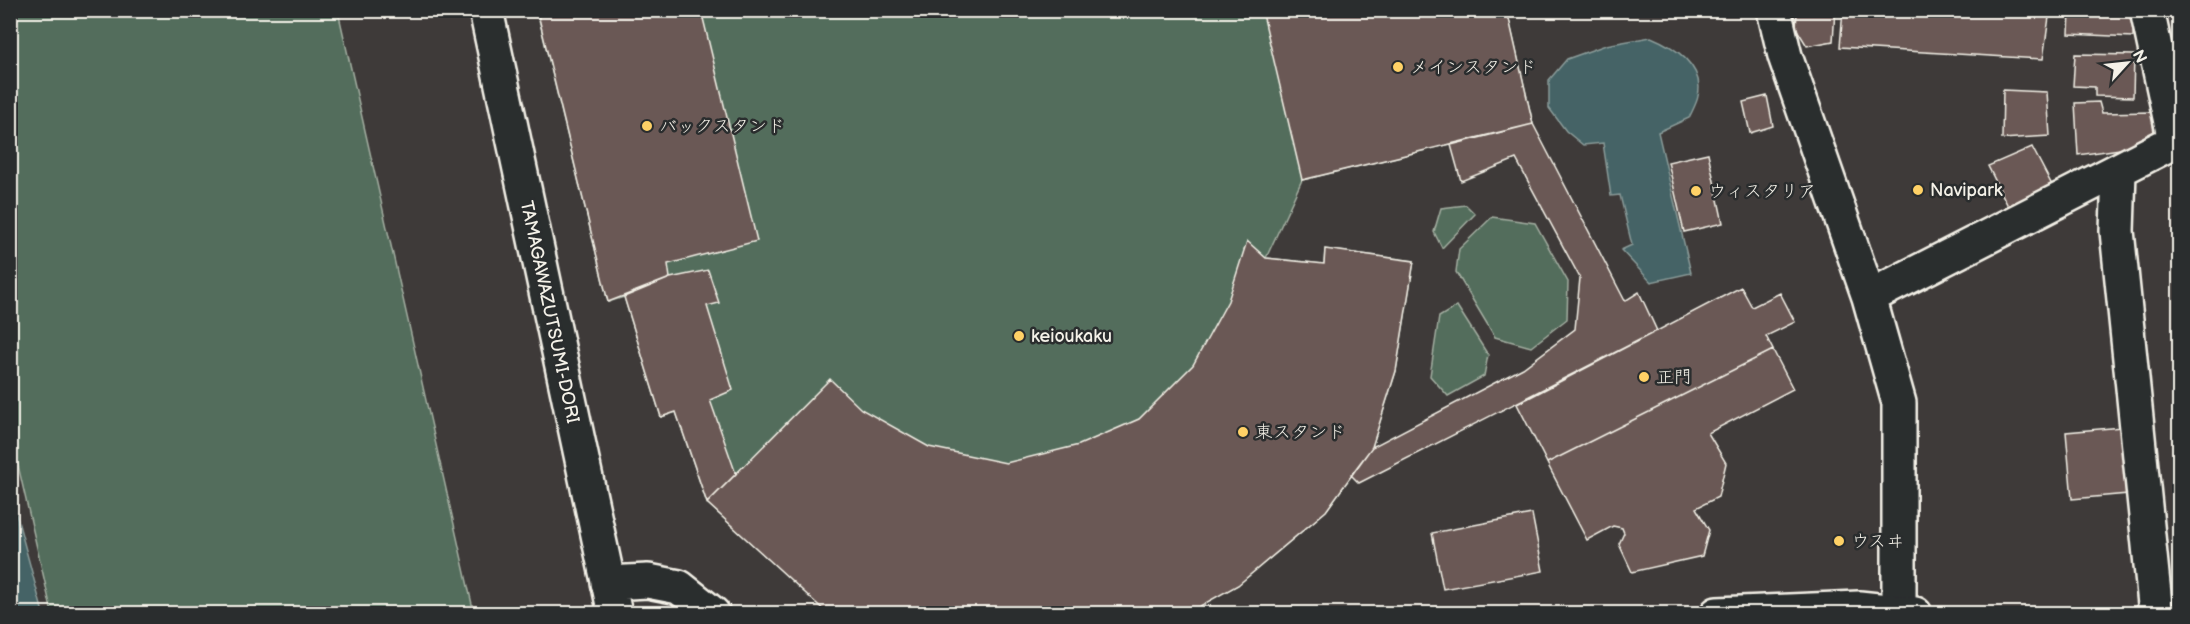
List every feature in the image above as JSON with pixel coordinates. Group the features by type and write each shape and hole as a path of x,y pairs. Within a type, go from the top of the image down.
{"street":[{"name":"TAMAGAWAZUTSUMI-DORI","path":"486,10 611,598"},
{"path":"1717,614 1858,608 1907,612 1899,403 1869,297 1785,56 1774,10"},
{"path":"1869,297 2120,172 2175,141 2148,10"},
{"path":"2120,172 2116,231 2156,614"},
{"path":"611,598 648,580 679,587 713,614"}],"green space":[{"path":"10,11 338,11 474,613 52,613 11,435"},
{"name":"keioukaku","path":"537,11 1507,11 1533,124 1302,180 1266,258 1324,264 1325,249 1414,261 1396,371 1372,447 1326,511 1238,585 1186,613 828,613 707,503 676,412 661,417 624,297 608,302"},
{"path":"1466,205 1475,214 1442,248 1434,232 1441,208"},
{"path":"1492,217 1535,223 1568,282 1567,319 1531,347 1495,337 1456,272 1459,249"},
{"path":"1457,306 1488,355 1484,376 1448,396 1430,376 1439,317"}],"water":[{"path":"1651,37 1669,46 1685,59 1697,75 1699,85 1697,99 1689,118 1658,132 1691,273 1651,282 1621,250 1632,245 1620,195 1611,196 1603,143 1583,145 1566,131 1549,108 1549,80 1567,59 1606,45"},
{"path":"11,495 43,613 11,613"}],"building":[{"name":"バックスタンド","path":"537,10 701,10 757,241 668,264 670,278 608,302"},
{"name":"メインスタンド","path":"1262,10 1507,10 1533,124 1302,180"},
{"path":"1793,10 1835,10 1833,41 1807,46 1796,28 1797,13 1792,14"},
{"path":"1843,10 2050,10 2043,59 1840,47"},
{"path":"2070,10 2134,10 2133,37 2069,34"},
{"path":"2075,54 2134,55 2133,97 2095,96 2095,87 2073,86"},
{"path":"2003,90 2047,92 2050,136 2002,139"},
{"path":"1767,96 1773,126 1750,133 1743,102"},
{"path":"2099,102 2102,113 2152,112 2155,144 2078,155 2075,103"},
{"path":"1533,124 1625,301 1639,292 1657,331 1359,483 1351,475 1372,447 1523,368 1575,329 1580,278 1516,159 1461,181 1451,145"},
{"path":"2032,147 2054,189 2011,212 1988,166"},
{"path":"1708,153 1723,223 1684,232 1668,162"},
{"name":"東スタンド","path":"1247,241 1266,258 1324,264 1325,249 1414,261 1396,371 1372,447 1326,511 1238,585 1186,614 828,614 707,503 830,379 861,409 929,447 1006,463 1079,445 1139,419 1193,365 1228,301"},
{"path":"708,270 719,303 707,306 733,390 710,400 736,474 707,503 676,412 661,417 624,297 670,278"},
{"name":"正門","path":"1741,287 1752,307 1780,293 1795,322 1766,336 1773,350 1547,463 1517,404"},
{"path":"1773,350 1793,389 1708,433 1726,463 1718,497 1696,508 1709,530 1702,556 1632,572 1619,544 1624,533 1622,528 1613,526 1587,540 1547,463"},
{"path":"2122,427 2128,494 2072,499 2066,432"},
{"path":"1532,514 1543,571 1443,589 1432,533"}],"place":[{"name":"メインスタンド","path":"1398,67"},
{"name":"バックスタンド","path":"647,126"},
{"name":"Navipark","path":"1918,190"},
{"name":"ウィスタリア","path":"1696,191"},
{"name":"keioukaku","path":"1019,336"},
{"name":"正門","path":"1644,377"},
{"name":"東スタンド","path":"1243,432"},
{"name":"ウスヰ","path":"1839,541"}]}
